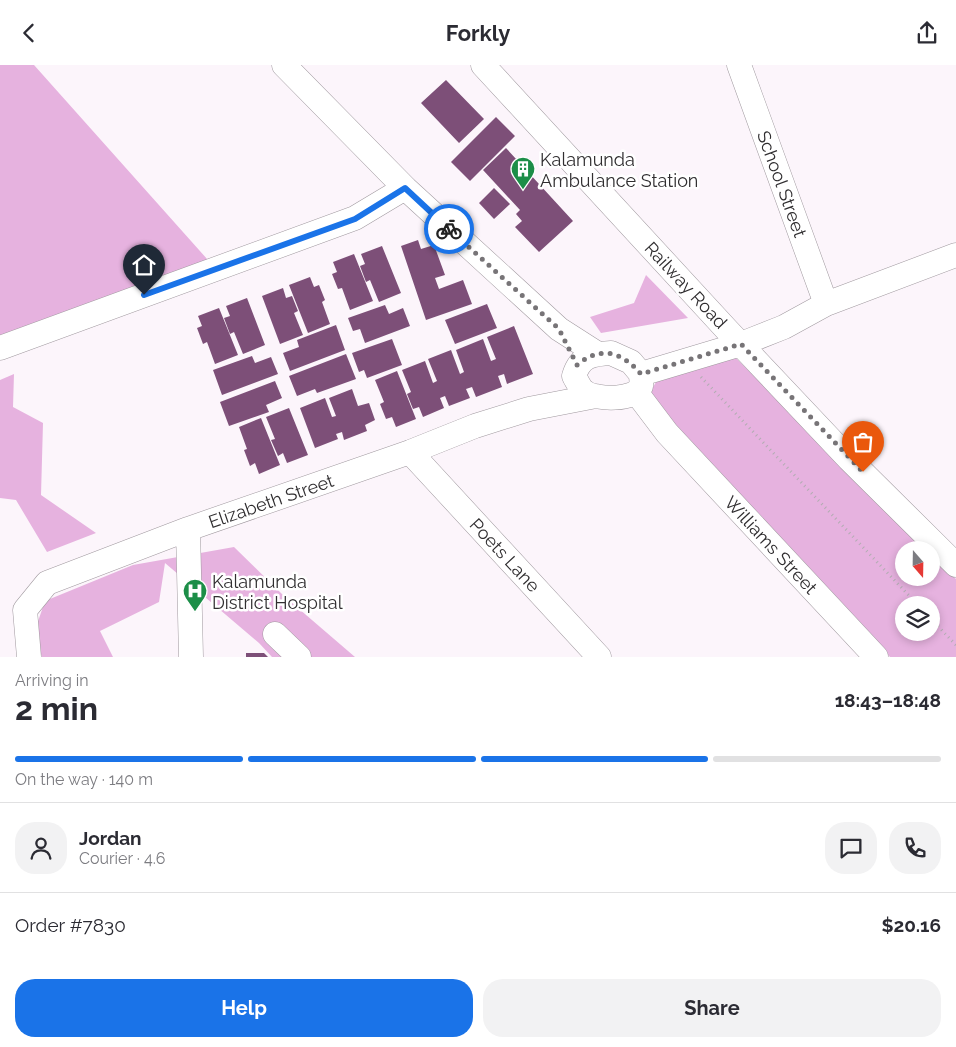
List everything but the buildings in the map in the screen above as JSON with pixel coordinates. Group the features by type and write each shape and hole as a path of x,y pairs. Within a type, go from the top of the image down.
{"street":[{"path":"284,65 405,188 559,329 598,353 611,353 632,381"},
{"name":"Railway Road","path":"483,65 849,459 956,565"},
{"name":"School Street","path":"739,65 826,303"},
{"path":"0,348 355,219 405,188"},
{"path":"632,381 689,360 780,313 826,303 956,255"},
{"path":"559,329 585,392 596,396"},
{"path":"632,381 735,337"},
{"name":"Elizabeth Street","path":"529,409 554,394 586,358 598,353"},
{"name":"Elizabeth Street","path":"29,657 25,610 47,583 188,529 410,452 475,426 529,409 596,396 632,381"},
{"name":"Williams Street","path":"632,381 628,407 647,422 667,433 876,657"},
{"name":"Poets Lane","path":"410,452 599,657"},
{"path":"188,529 191,657"},
{"path":"275,634 299,657"}],"path":[{"path":"689,360 694,370 909,596"},
{"path":"940,628 956,645"}],"shaded area":[{"path":"0,65 34,65 216,269 0,348"},
{"path":"646,275 688,318 601,333 590,317 634,303"},
{"path":"736,358 918,541 895,541 895,586 940,586 940,563 956,579 956,657 890,657 646,399 659,377 718,359"},
{"path":"14,374 13,407 43,423 41,495 96,533 47,552 16,500 0,498 0,380"},
{"path":"234,547 284,596 355,657 272,657 259,643 165,563 159,602 100,631 113,657 42,657 34,633 45,601 133,565"}],"way so far":[{"path":"449,229 559,329 577,365 586,358 598,353 611,353 631,362 641,374 741,344 863,472"}],"place":[{"name":"Kalamunda Ambulance Station","path":"523,190"},
{"name":"Kalamunda District Hospital","path":"195,612"}],"route":[{"path":"144,295 355,219 405,188 449,229"}]}
